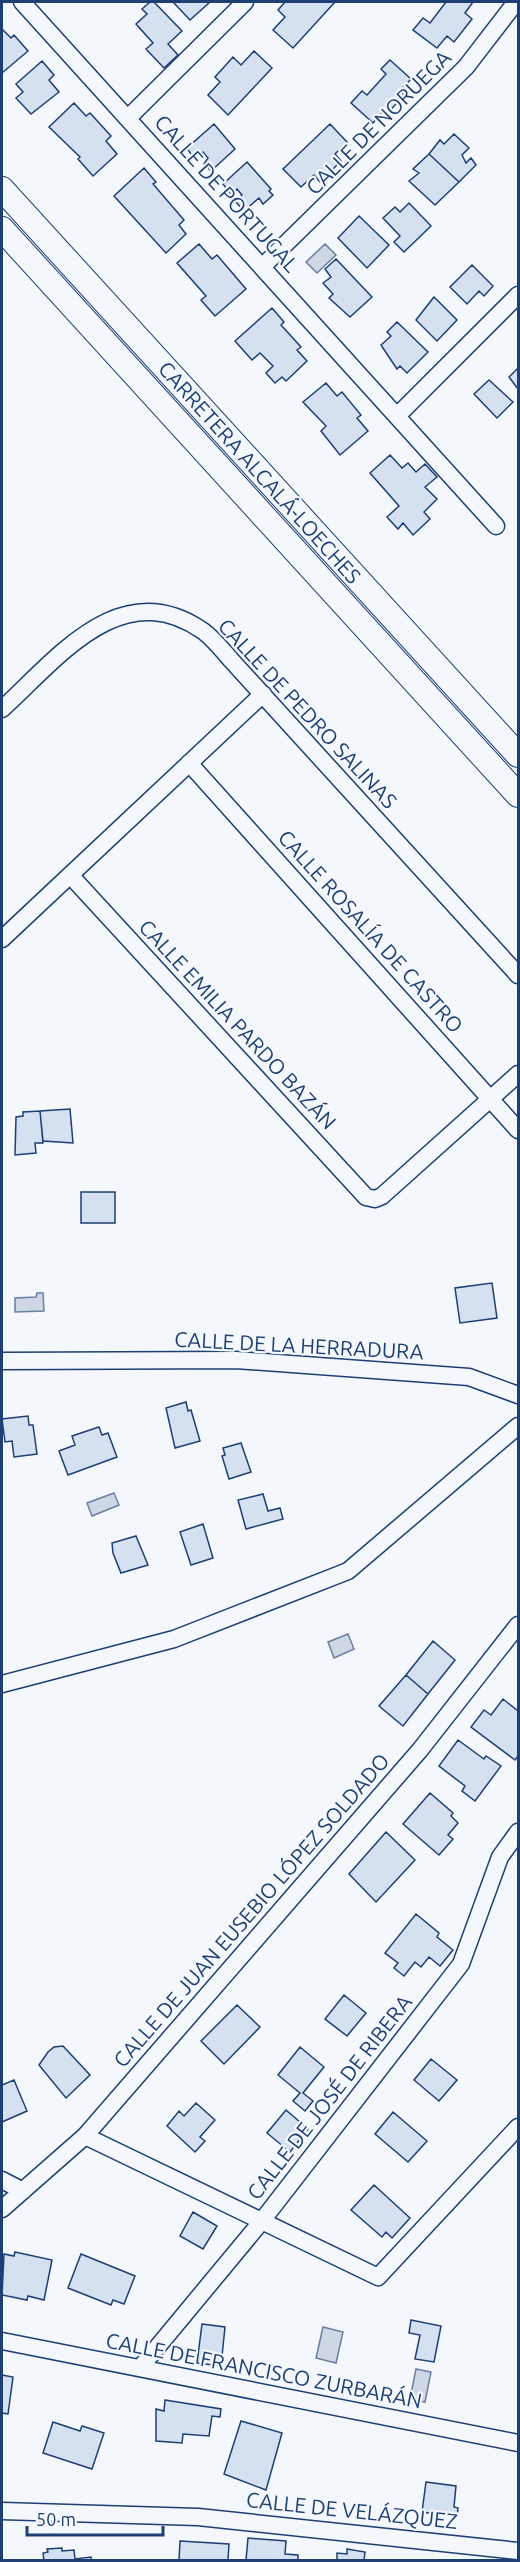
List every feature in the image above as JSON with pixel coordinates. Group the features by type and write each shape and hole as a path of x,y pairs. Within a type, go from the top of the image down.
{"main road":[{"name":"CARRETERA ALCALÁ-LOECHES","path":"2,189 519,755"},
{"name":"CARRETERA ALCALÁ-LOECHES","path":"2,229 519,795"}],"street":[{"name":"CALLE DE PORTUGAL","path":"22,2 496,526"},
{"path":"128,118 245,2"},
{"name":"CALLE DE NORUEGA","path":"263,266 466,67 516,2"},
{"path":"398,415 519,295"},
{"name":"CALLE DE PEDRO SALINAS","path":"2,709 90,628 119,615 146,611 178,617 205,632 519,975"},
{"path":"2,939 263,694"},
{"name":"CALLE ROSALÍA DE CASTRO","path":"189,763 519,1130"},
{"name":"CALLE EMILIA PARDO BAZÁN","path":"70,875 366,1197 375,1200 491,1098"},
{"path":"491,1098 519,1074"},
{"name":"CALLE DE LA HERRADURA","path":"2,1361 236,1360 469,1377 519,1395"},
{"path":"2,1684 174,1639 348,1571 519,1426"},
{"name":"CALLE DE JUAN EUSEBIO LÓPEZ SOLDADO","path":"2,2208 85,2136 420,1750 519,1625"},
{"name":"CALLE DE JOSÉ DE RIBERA","path":"140,2368 261,2222 461,1964 501,1857 519,1832"},
{"path":"85,2136 378,2277 519,2127"},
{"path":"2,2181 23,2191"},
{"name":"CALLE DE FRANCISCO ZURBARÁN","path":"2,2341 519,2443"},
{"name":"CALLE DE VELÁZQUEZ","path":"2,2511 198,2517 519,2551"}],"shaded area":[{"path":"325,244 336,255 317,273 306,262"},
{"path":"37,1293 43,1293 44,1311 15,1312 15,1298 36,1297"},
{"path":"114,1493 119,1505 92,1516 87,1503"},
{"path":"348,1634 354,1649 334,1658 328,1642"},
{"path":"323,2327 343,2332 336,2363 316,2358"},
{"path":"416,2369 431,2372 425,2402 410,2399"}],"building":[{"path":"150,2 154,2 182,31 168,44 178,55 164,68 146,49 153,43 136,24 147,14 142,9"},
{"path":"173,2 210,2 190,20"},
{"path":"285,2 335,2 293,48 273,30 285,17 278,10"},
{"path":"446,2 473,2 465,13 472,19 454,42 447,36 437,48 413,30 423,18 430,23"},
{"path":"2,29 11,38 14,35 28,51 2,73"},
{"path":"254,51 272,68 228,115 208,95 220,82 215,77 233,57 241,65"},
{"path":"390,60 411,79 400,91 404,95 387,114 384,111 373,123 351,103 362,91 367,95 386,74 381,69"},
{"path":"42,61 54,75 49,80 59,92 31,114 16,98 23,92 16,84"},
{"path":"74,103 86,116 90,113 111,136 106,141 117,154 93,176 78,159 80,157 49,127"},
{"path":"214,124 235,149 211,171 204,164 208,158 203,152 194,159 187,148"},
{"path":"330,124 347,142 335,154 341,161 320,182 314,175 301,187 283,169"},
{"path":"454,134 469,148 462,155 466,163 471,158 476,165 459,182 429,154 440,140 444,144"},
{"path":"429,154 459,182 435,205 409,181 419,173 413,169"},
{"path":"247,162 271,189 269,191 273,195 263,204 259,198 244,211 235,201 242,195 237,189 231,194 223,184"},
{"path":"144,168 156,182 153,184 184,220 179,225 186,234 166,253 114,196"},
{"path":"409,203 431,226 404,252 394,242 400,236 383,218 395,207 400,212"},
{"path":"359,216 389,245 367,268 338,238"},
{"path":"199,244 212,259 217,255 246,289 215,316 201,300 206,296 177,263"},
{"path":"336,259 372,297 350,317 329,298 333,294 323,283 331,277 325,269"},
{"path":"472,265 493,286 484,296 479,291 467,304 450,287"},
{"path":"434,297 457,320 437,341 416,320"},
{"path":"272,308 284,322 281,325 301,347 297,350 307,361 286,381 282,377 275,383 266,373 273,366 260,353 252,360 235,341"},
{"path":"397,322 428,352 407,373 400,366 397,369 381,345 391,336 387,332"},
{"path":"518,368 518,389 509,377"},
{"path":"489,380 513,402 497,418 474,394"},
{"path":"326,383 337,396 342,392 361,415 357,418 368,431 340,455 321,431 326,426 303,402"},
{"path":"390,455 402,468 408,463 416,472 425,464 437,477 425,487 437,499 424,512 430,519 413,535 403,523 398,529 387,517 399,506 370,473"},
{"path":"70,1109 73,1143 43,1141 40,1111"},
{"path":"40,1111 43,1143 35,1143 36,1153 15,1155 16,1117 23,1116 23,1112"},
{"path":"81,1192 115,1192 115,1223 81,1223"},
{"path":"492,1283 497,1318 460,1323 455,1288"},
{"path":"186,1402 188,1411 191,1410 200,1441 175,1448 166,1408"},
{"path":"28,1416 29,1425 33,1425 37,1454 14,1457 12,1441 5,1442 2,1419"},
{"path":"99,1427 102,1435 108,1433 117,1457 68,1475 59,1451 75,1445 72,1436"},
{"path":"241,1443 251,1472 229,1479 222,1456 225,1455 223,1448"},
{"path":"263,1494 268,1511 280,1508 283,1519 246,1529 238,1500"},
{"path":"203,1524 213,1558 191,1565 180,1532"},
{"path":"136,1536 148,1565 121,1573 113,1553 112,1543"},
{"path":"433,1641 455,1660 428,1694 406,1675"},
{"path":"406,1675 428,1694 403,1726 379,1706"},
{"path":"503,1699 518,1711 518,1756 515,1760 471,1727 484,1710 491,1715"},
{"path":"458,1740 484,1759 486,1756 501,1766 475,1801 462,1791 465,1786 439,1766"},
{"path":"430,1793 453,1813 451,1816 458,1823 448,1835 453,1839 439,1855 403,1824"},
{"path":"386,1832 415,1860 376,1902 349,1874"},
{"path":"416,1914 439,1933 437,1937 453,1950 440,1966 429,1957 421,1967 415,1962 404,1976 394,1968 398,1963 385,1953"},
{"path":"344,1995 366,2013 347,2036 325,2019"},
{"path":"237,2005 260,2027 224,2064 201,2041"},
{"path":"63,2046 90,2075 66,2098 39,2065 54,2047"},
{"path":"300,2047 324,2067 303,2093 313,2101 305,2111 293,2101 300,2093 278,2075"},
{"path":"431,2059 457,2080 439,2101 414,2080"},
{"path":"14,2080 27,2111 2,2122 2,2085"},
{"path":"196,2103 215,2120 200,2137 205,2141 195,2152 167,2126 179,2111 184,2116"},
{"path":"286,2110 308,2129 290,2152 267,2133"},
{"path":"393,2112 427,2141 408,2162 375,2134"},
{"path":"374,2185 410,2218 392,2238 386,2232 382,2237 351,2210"},
{"path":"193,2212 217,2226 203,2249 180,2236"},
{"path":"15,2252 52,2260 44,2300 28,2296 27,2300 2,2295 4,2254 14,2256"},
{"path":"81,2254 135,2276 124,2304 113,2300 111,2305 68,2288"},
{"path":"411,2320 441,2326 434,2362 415,2359 420,2335 409,2333"},
{"path":"202,2324 225,2327 221,2366 197,2363"},
{"path":"2,2375 13,2377 8,2414 2,2413"},
{"path":"165,2400 221,2409 220,2417 212,2416 209,2436 183,2434 182,2443 156,2441 156,2409 164,2411"},
{"path":"241,2421 282,2433 266,2490 224,2474"},
{"path":"53,2422 80,2431 82,2426 104,2433 92,2469 43,2453"},
{"path":"426,2482 456,2486 454,2507 458,2508 457,2517 422,2512"},
{"path":"248,2538 286,2541 285,2554 298,2555 298,2560 246,2560"},
{"path":"180,2541 229,2544 228,2560 179,2560"},
{"path":"62,2548 62,2551 74,2550 75,2559 91,2557 91,2560 44,2560 43,2553 48,2552 47,2549"},
{"path":"347,2549 365,2552 364,2560 337,2560 337,2553 347,2554"}]}
